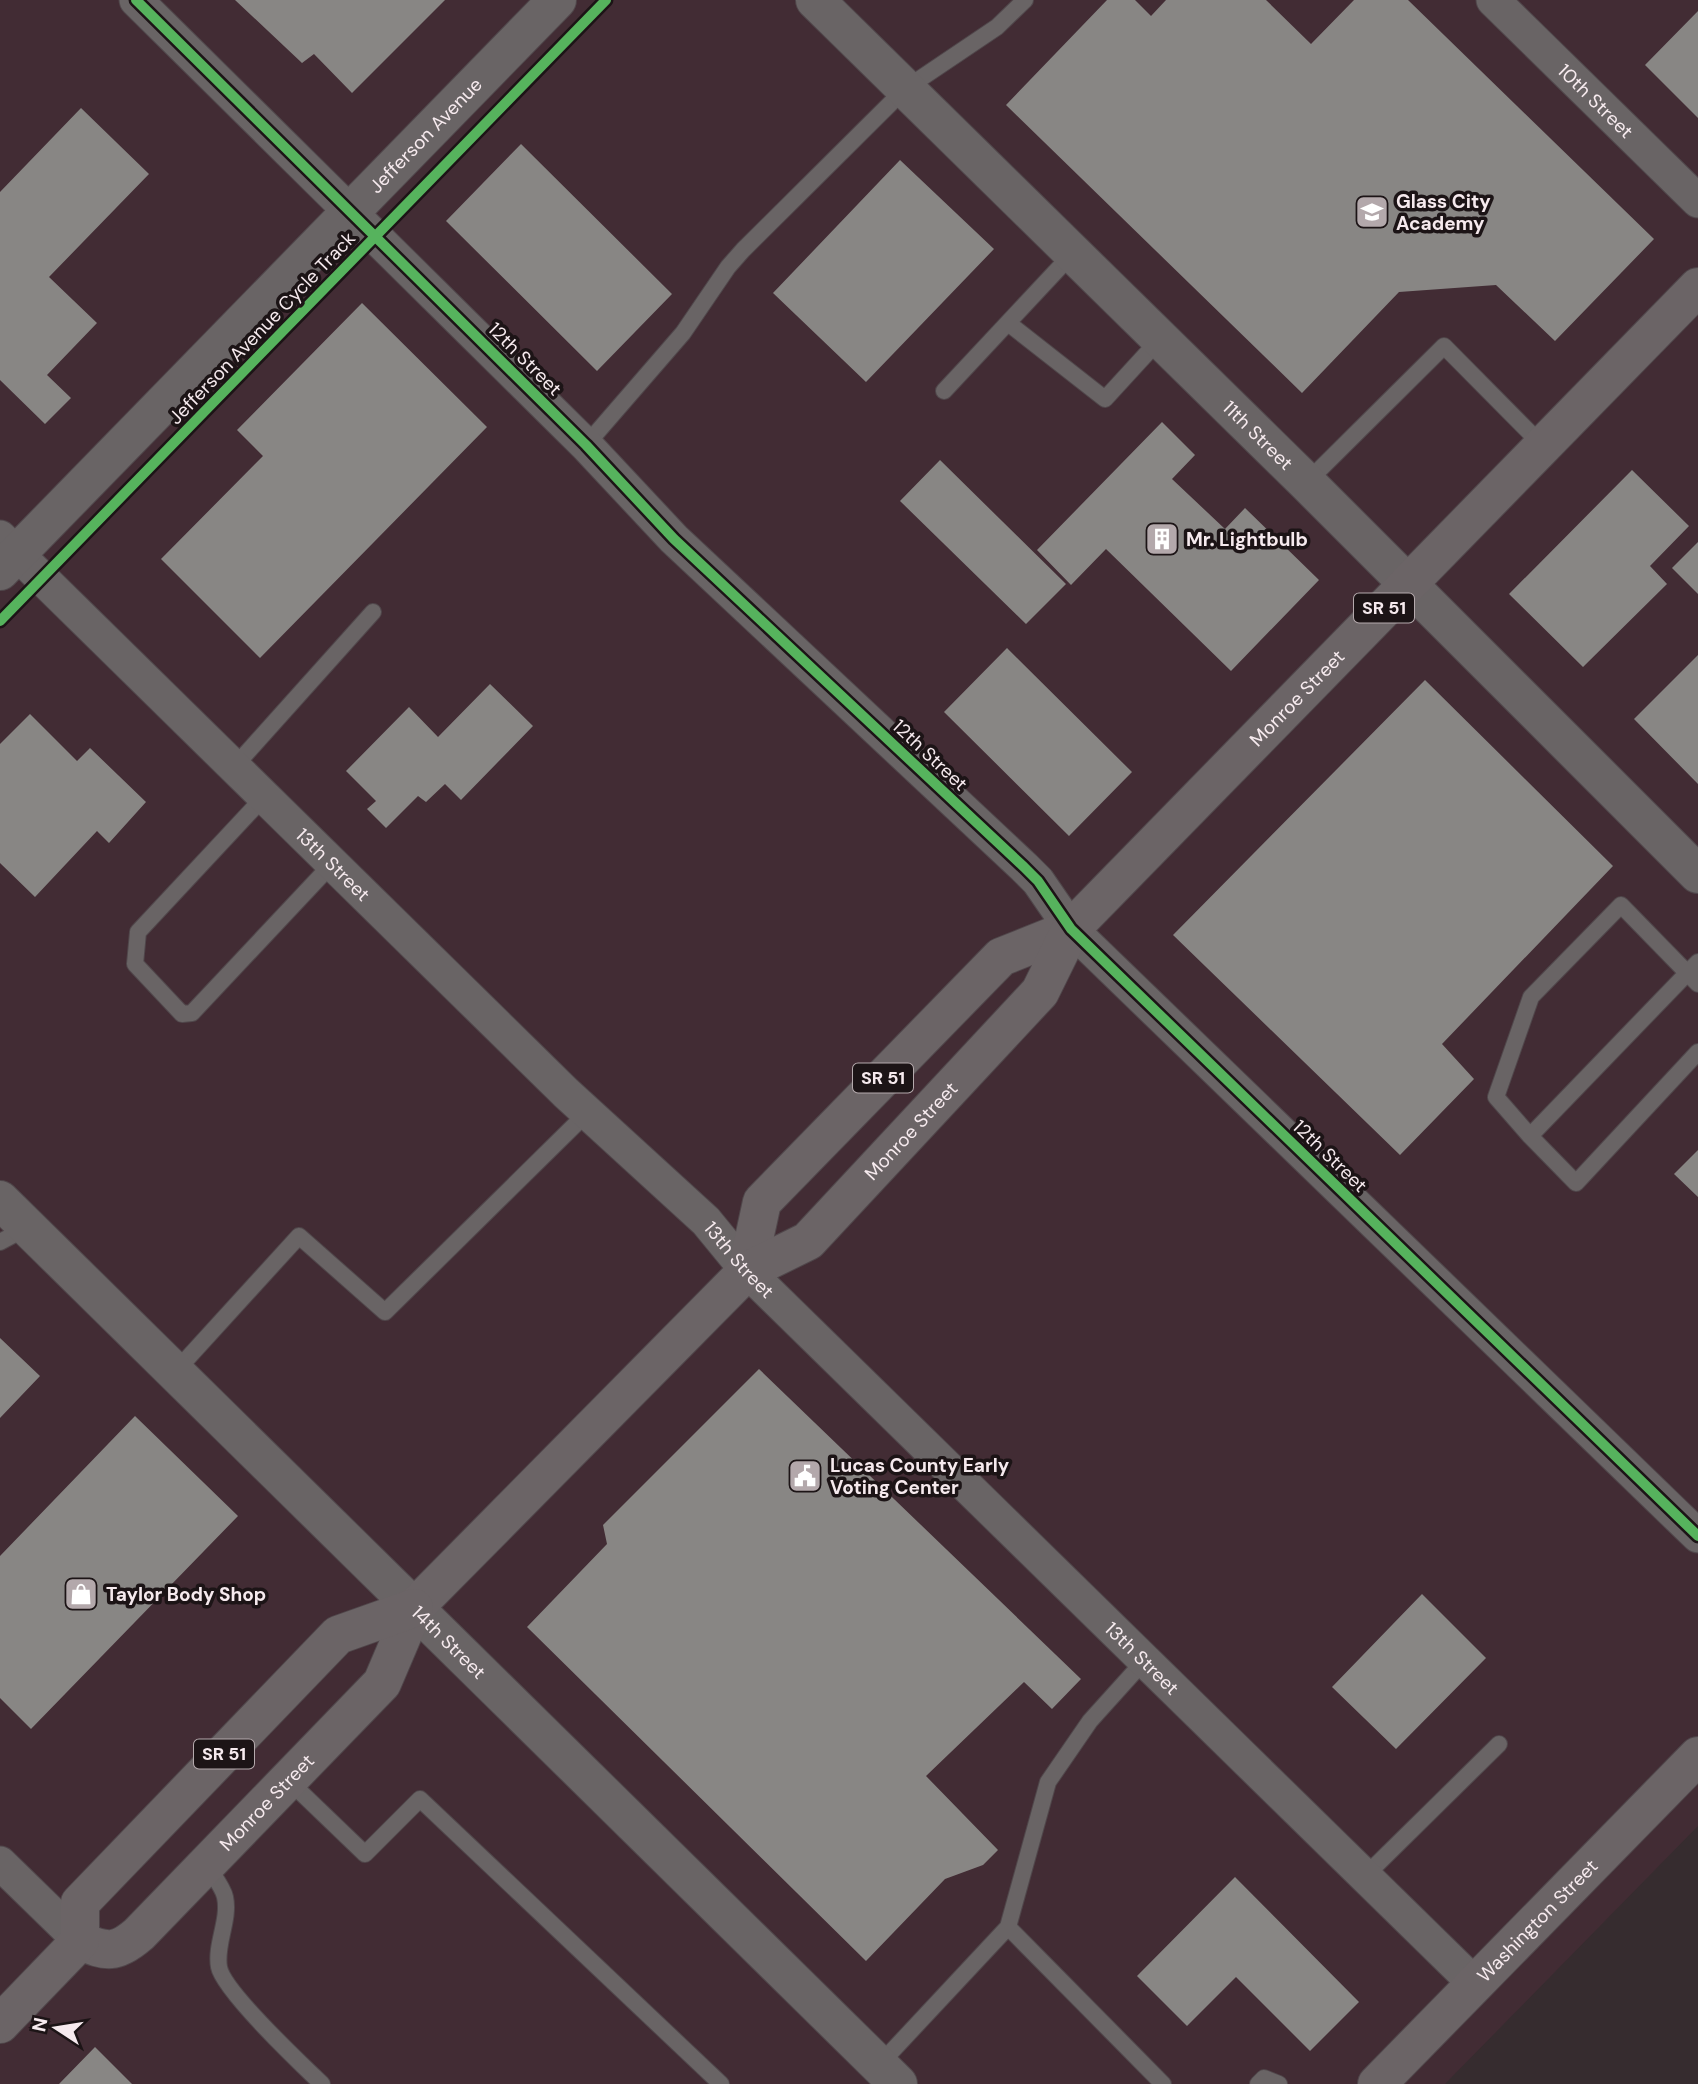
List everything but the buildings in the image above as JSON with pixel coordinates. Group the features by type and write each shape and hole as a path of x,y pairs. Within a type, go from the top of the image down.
{"main road":[{"name":"Monroe Street","path":"414,1608 338,1635 80,1903 80,1941 102,1950 114,1950 127,1944 206,1864 382,1682 414,1608 747,1271 808,1241 1040,992 1071,929 1698,287"},
{"name":"Monroe Street","path":"747,1271 762,1202 1001,957 1071,929"},
{"name":"Washington Street","path":"1377,2084 1698,1756"},
{"path":"0,2024 80,1941"}],"street":[{"name":"12th Street","path":"136,0 586,445 674,539 1024,867 1038,881 1071,929 1698,1536"},
{"name":"Jefferson Avenue","path":"6,554 351,211 557,0"},
{"name":"11th Street","path":"815,0 1306,482 1698,874"},
{"name":"10th Street","path":"1493,0 1698,201"},
{"name":"13th Street","path":"6,554 234,767 587,1112 706,1221 747,1271 1475,1984"},
{"name":"14th Street","path":"0,1200 14,1234 175,1372 888,2075"},
{"path":"0,1863 80,1941"}],"lane":[{"path":"586,445 683,333 728,267 743,250 905,89 997,27 1026,0"},
{"path":"944,391 1073,253"},
{"path":"1008,323 1105,399 1160,339"},
{"path":"1306,482 1444,346 1543,446"},
{"path":"234,767 373,612"},
{"path":"264,797 138,932 135,964 182,1014 192,1013 332,864"},
{"path":"1530,1136 1694,973 1621,905 1531,997 1496,1097 1530,1136 1577,1183 1698,1052"},
{"path":"175,1372 299,1236 385,1312 587,1112"},
{"path":"888,2075 1008,1927 1048,1782 1090,1721 1144,1660"},
{"path":"1365,1877 1499,1744"},
{"path":"288,1780 365,1854 419,1799 721,2084"},
{"path":"206,1864 225,1897 219,1943 219,1968 224,1981 260,2022 323,2084"},
{"path":"1008,1927 1163,2084"},
{"path":"1258,2084 1264,2078 1279,2084"}],"shaded area":[{"path":"0,0 1698,0 1698,1826 1445,2084 0,2084"}],"cycle path":[{"path":"136,0 586,445 674,539 1024,867 1038,881 1071,929 1698,1536"},
{"name":"Jefferson Avenue Cycle Track","path":"0,621 606,0"}],"place":[{"name":"Glass City Academy","path":"1372,212"},
{"name":"Mr. Lightbulb","path":"1162,539"},
{"name":"Lucas County Early Voting Center","path":"805,1476"},
{"name":"Taylor Body Shop","path":"81,1594"}]}
